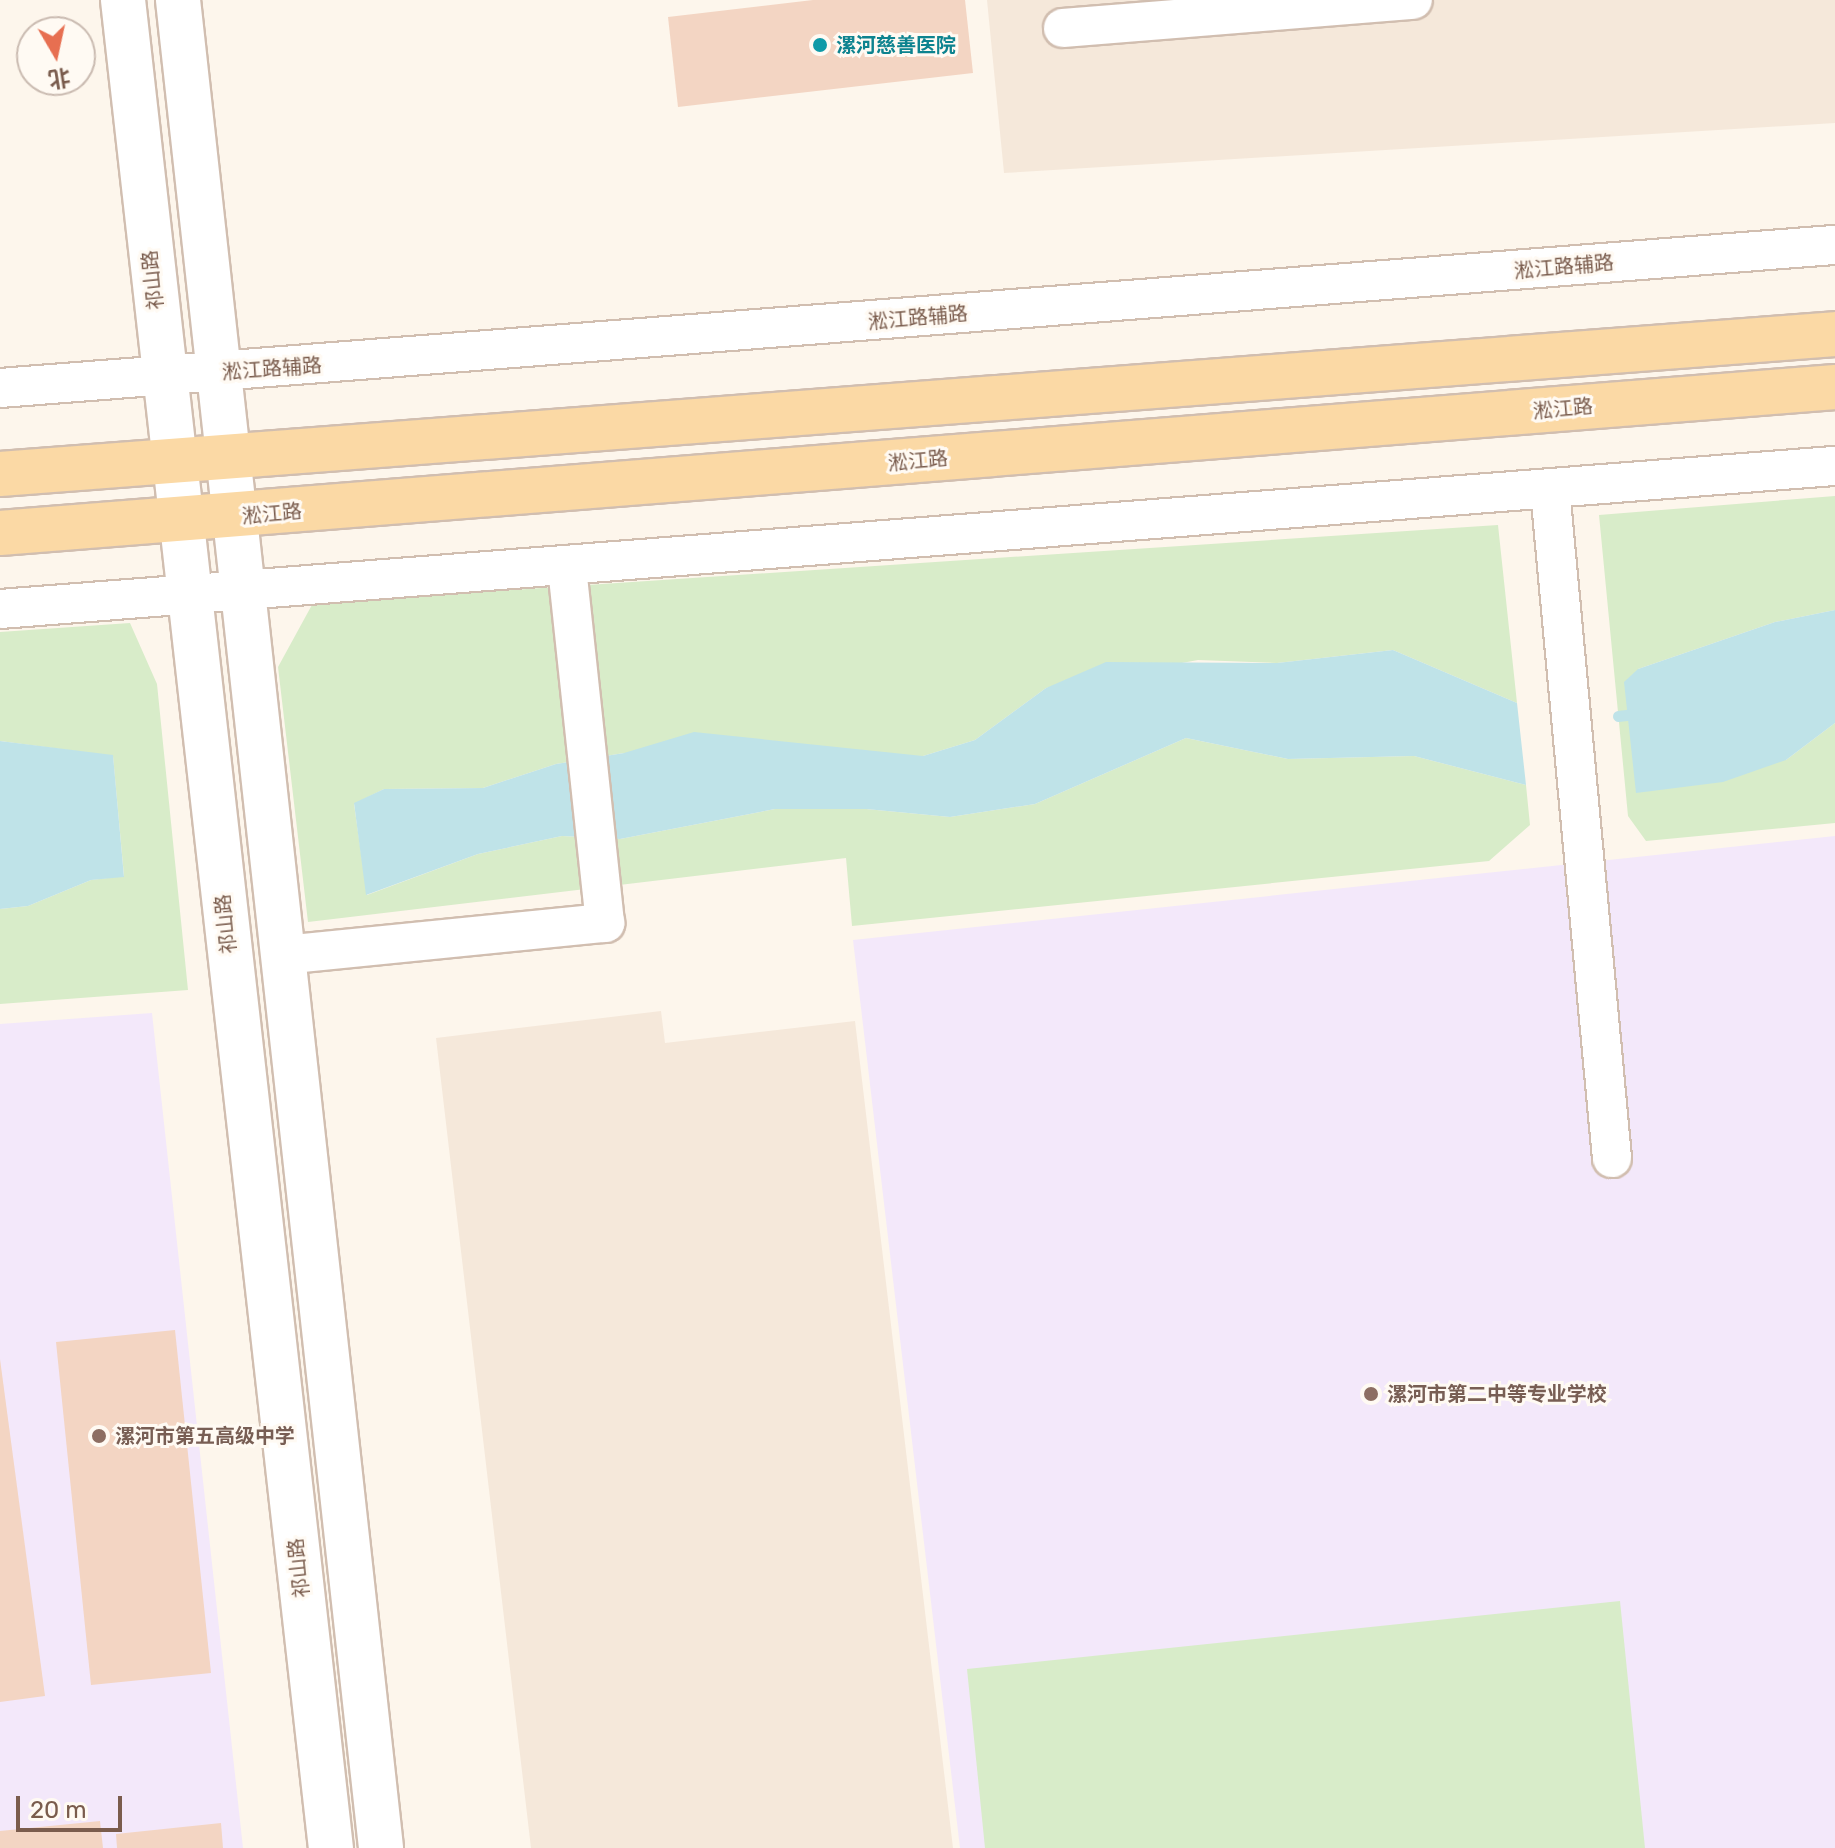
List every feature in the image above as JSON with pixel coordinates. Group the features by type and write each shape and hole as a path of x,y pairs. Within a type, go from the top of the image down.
{"main road":[{"path":"0,474 1835,334"},
{"name":"淞江路","path":"0,533 235,517 1835,387"}],"street":[{"name":"祁山路","path":"123,0 331,1848"},
{"path":"178,0 381,1848"},
{"path":"1063,28 1413,0"},
{"name":"淞江路辅路","path":"0,388 1835,245"},
{"path":"0,609 1835,466"},
{"path":"1550,490 1612,1158"},
{"path":"283,955 605,923 567,565"}],"shaded area":[{"path":"987,0 1835,0 1835,123 1004,173"},
{"name":"漯河市第二中等专业学校","path":"1835,836 1835,1848 960,1848 853,940"},
{"path":"661,1011 665,1043 855,1021 953,1848 531,1848 436,1038"},
{"name":"漯河市第五高级中学","path":"152,1013 243,1848 0,1848 0,1024"}],"green space":[{"path":"1835,496 1835,610 1775,622 1638,669 1786,760 1835,723 1835,823 1646,841 1628,816 1599,515"},
{"path":"1498,525 1517,703 1393,650 1277,663 1198,660 1046,688 975,740 923,756 624,753 556,764 483,788 384,789 354,804 367,895 478,854 562,836 620,839 775,809 866,809 950,817 1035,804 1186,738 1288,759 1414,756 1526,785 1530,825 1489,861 852,926 846,858 308,922 278,667 313,603"},
{"path":"130,623 157,684 188,990 0,1004 0,909 28,906 91,880 124,876 113,756 0,741 0,632"},
{"path":"1620,1601 1645,1848 985,1848 967,1669"}],"water":[{"path":"1835,610 1835,723 1786,760 1723,782 1636,793 1624,682 1638,669 1775,622"},
{"path":"1393,650 1517,703 1526,785 1414,756 1288,759 1186,738 1035,804 950,817 866,809 775,809 620,839 562,836 478,854 366,895 354,803 384,789 483,788 556,764 624,753 694,732 923,756 975,740 1046,688 1106,662 1277,663"},
{"path":"0,741 113,755 124,877 91,880 28,906 0,909"}],"building":[{"name":"漯河慈善医院","path":"813,0 965,0 973,73 678,107 668,17"},
{"path":"175,1330 211,1673 91,1685 56,1342"},
{"path":"0,1359 45,1696 0,1702"},
{"path":"100,1821 103,1848 0,1848 0,1831"},
{"path":"221,1823 223,1848 117,1848 116,1834"}],"waterway":[{"path":"1618,716 1641,713"}],"place":[{"name":"漯河慈善医院","path":"820,45"},
{"name":"漯河市第二中等专业学校","path":"1371,1394"},
{"name":"漯河市第五高级中学","path":"99,1436"}]}
